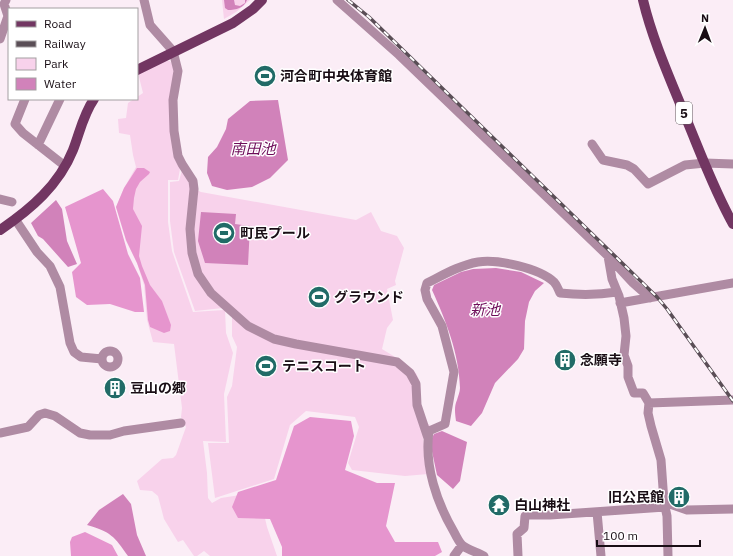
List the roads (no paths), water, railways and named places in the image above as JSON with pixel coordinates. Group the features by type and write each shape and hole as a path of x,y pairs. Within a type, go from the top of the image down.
{"main road":[{"path":"138,69 173,51 233,23 253,9 262,0"},
{"name":"5","path":"643,0 654,37 705,163 722,203 733,224"},
{"path":"0,230 29,210 52,185 65,166 73,150 85,113 93,100"}],"street":[{"path":"144,0 150,26 173,51 178,71 174,100 174,131 178,156 193,181 194,189 190,229 192,253 198,274 211,293 248,326 274,339 308,347 397,362 410,373 416,384 417,405 428,438"},
{"path":"337,0 404,59 650,298"},
{"path":"0,39 8,16 3,3"},
{"path":"26,100 15,124 23,133 65,166"},
{"path":"38,145 60,100"},
{"path":"592,144 603,160 627,165 634,169 648,184 685,165 705,163 733,164"},
{"path":"0,198 12,202"},
{"path":"15,219 37,252 50,266 60,288 70,343 74,352 82,357 102,359"},
{"path":"608,256 612,279 624,318 626,336 624,355 628,366 628,377 634,393 643,393 649,403 648,413 661,460 667,516 668,556"},
{"path":"484,556 462,546 446,518 437,496 429,465 427,444 429,431 445,424 454,372 442,326 427,299 424,290 427,283 464,265 480,262 517,265 547,277 555,283 560,293 573,295 617,292"},
{"path":"620,303 733,283"},
{"path":"649,403 733,400"},
{"path":"0,433 28,427 38,415 45,413 54,416 80,433 90,436 110,436 124,431 181,423"},
{"path":"518,556 517,534 524,528 525,516 527,515 597,512 665,505 687,510 733,508"},
{"path":"597,512 601,556"},
{"path":"454,556 462,546"}],"water":[{"path":"224,0 234,0 235,5 240,6 245,3 245,0 247,0 244,5 239,8 228,10 225,8"},
{"name":"南田池","path":"278,100 288,160 270,178 252,187 227,190 212,186 207,173 208,157 217,147 226,129 228,119 250,101"},
{"path":"56,200 62,209 67,241 77,264 68,267 43,239 38,236 31,223"},
{"name":"町民プール","path":"201,212 236,214 235,224 250,226 248,265 205,263 198,241"},
{"name":"新池","path":"496,268 521,272 544,283 535,291 529,302 525,321 524,349 518,359 495,383 482,413 471,426 456,421 455,408 460,388 457,362 447,325 432,290 434,285 461,272 473,269"},
{"path":"442,431 467,442 460,481 453,489 437,475 430,442 434,434"},
{"path":"123,494 131,504 137,535 146,556 128,556 115,539 102,530 87,525 99,510"}],"railway":[{"path":"348,0 369,17 657,297 733,401"}],"place":[{"name":"河合町中央体育館","path":"265,76"},
{"name":"町民プール","path":"224,233"},
{"name":"グラウンド","path":"319,297"},
{"name":"念願寺","path":"565,360"},
{"name":"テニスコート","path":"266,366"},
{"name":"豆山の郷","path":"115,388"},
{"name":"旧公民館","path":"679,497"},
{"name":"白山神社","path":"499,505"}]}
